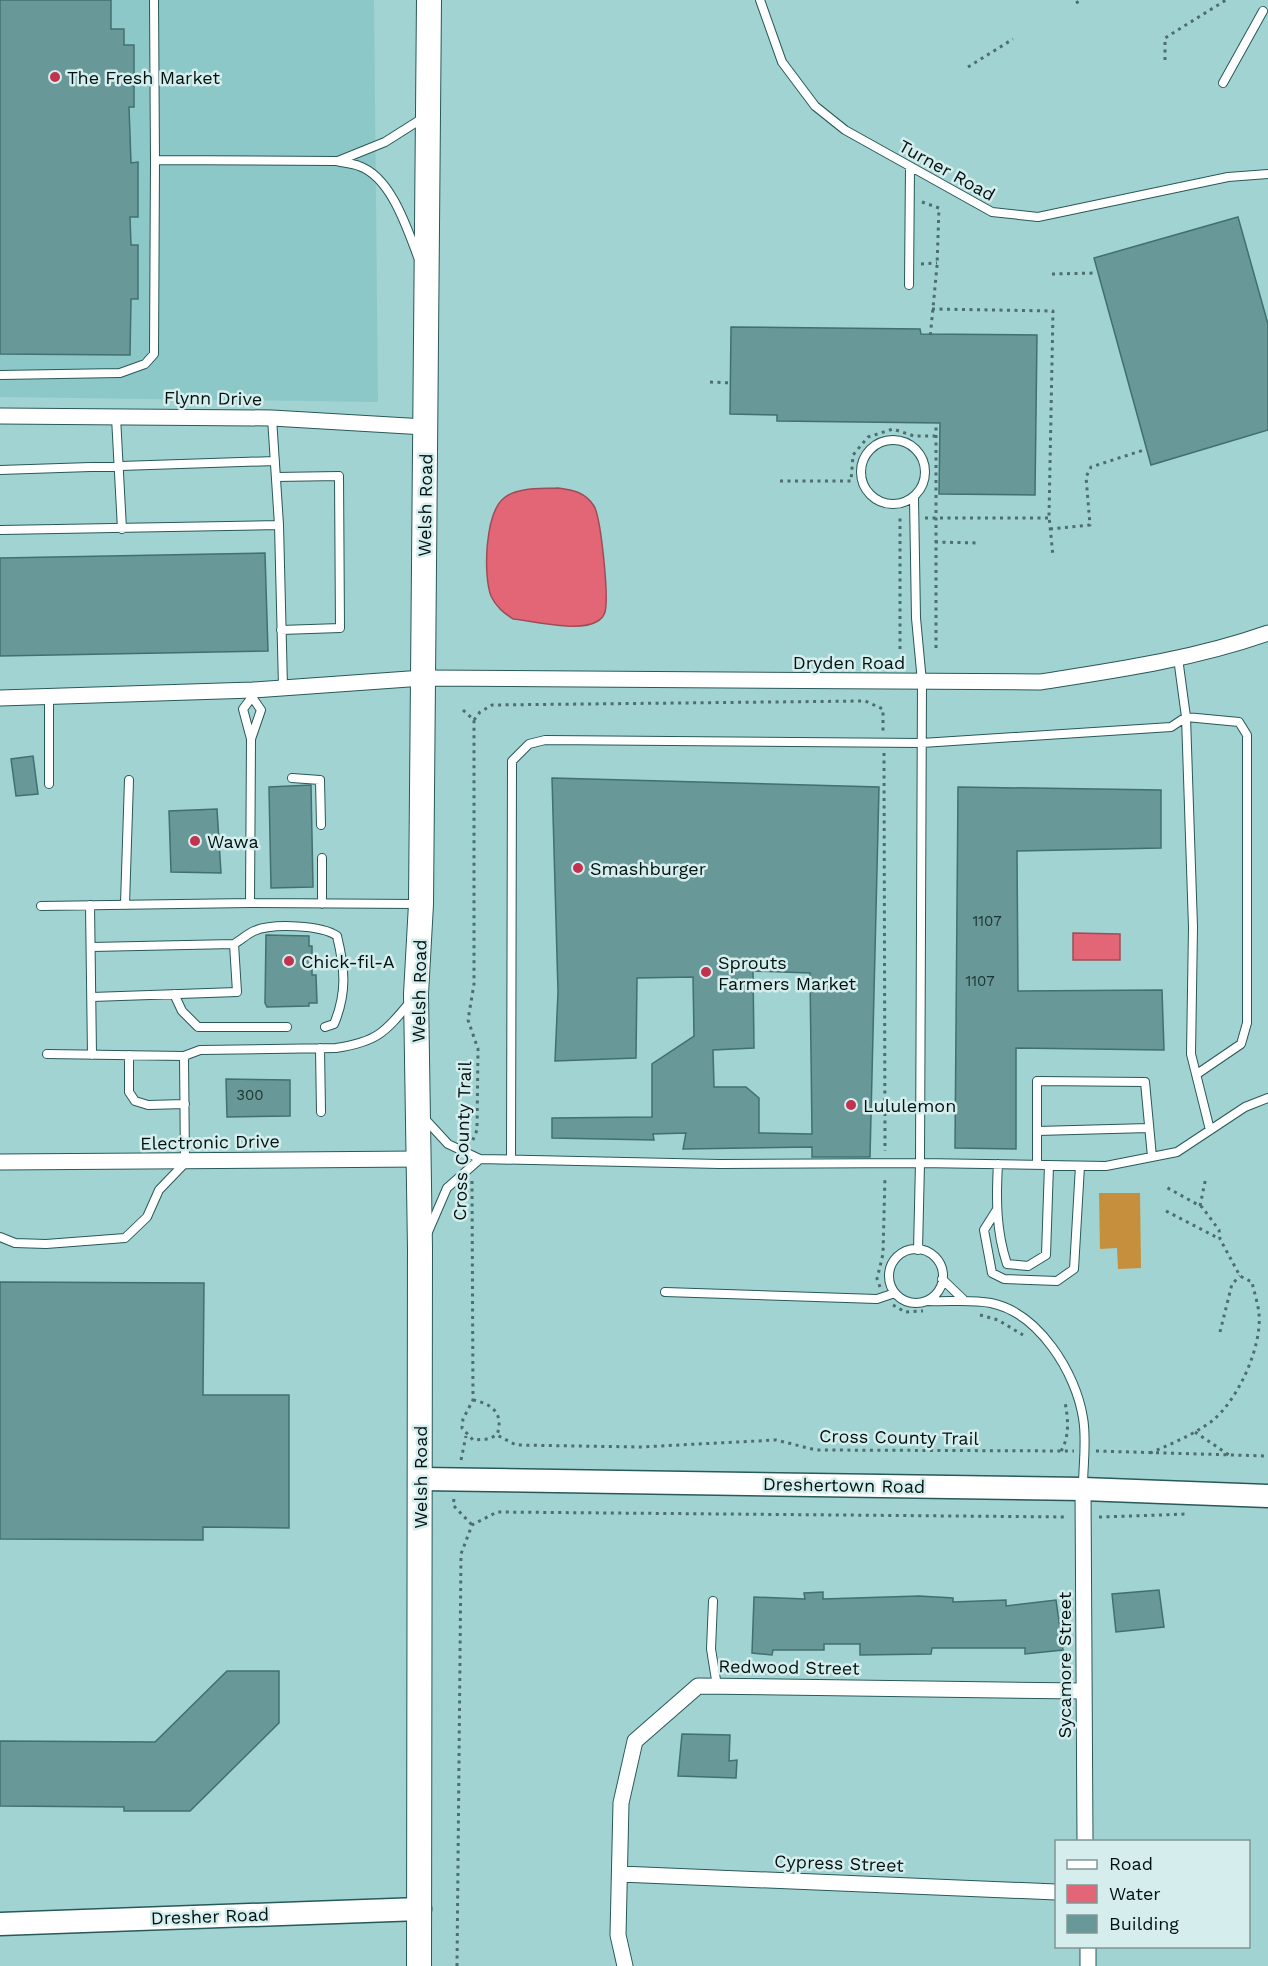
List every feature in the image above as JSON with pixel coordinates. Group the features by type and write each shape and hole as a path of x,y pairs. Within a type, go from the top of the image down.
{"main road":[{"name":"Welsh Road","path":"418,1966 421,1479 420,1159 416,994 421,904 428,114 426,5"},
{"name":"Dreshertown Road","path":"421,1479 1083,1489 1268,1496"},
{"name":"Dresher Road","path":"0,1924 420,1910"}],"street":[{"name":"Flynn Drive","path":"0,416 272,418 425,427"},
{"name":"Dryden Road","path":"423,678 1040,682 1178,658 1228,647 1268,633"},
{"path":"0,698 252,693 283,687 423,678"},
{"name":"Electronic Drive","path":"0,1162 185,1163 420,1159"},
{"name":"Sycamore Street","path":"1083,1489 1082,1690 1085,1840"},
{"name":"Redwood Street","path":"625,1966 618,1935 621,1803 635,1741 698,1686 1082,1690"},
{"name":"Cypress Street","path":"620,1874 1055,1892"},
{"path":"1088,1948 1088,1966"}],"lane":[{"path":"0,375 120,373 145,364 154,354 154,0"},
{"name":"Turner Road","path":"759,0 782,62 815,106 845,130 992,212 1027,217 1047,215 1236,176 1268,174"},
{"path":"1223,83 1263,11"},
{"path":"336,161 385,142 428,114"},
{"path":"155,160 336,161 360,166 375,176 394,199 427,279"},
{"path":"909,285 910,167"},
{"path":"116,417 122,529"},
{"path":"272,418 279,525 283,687"},
{"path":"914,498 894,505 874,499 867,491 861,471 862,460 876,444 897,440 916,449 923,458 925,480 914,498 916,618 922,682 918,1250"},
{"path":"0,470 275,461"},
{"path":"276,477 339,476 340,628 281,630"},
{"path":"0,530 279,525"},
{"path":"1178,658 1186,717 1192,927 1191,1054 1210,1130"},
{"path":"251,739 243,709 252,693"},
{"path":"250,903 251,739 261,710 252,693"},
{"path":"49,696 49,784"},
{"path":"511,1160 512,761 529,744 545,740 922,743 1171,727 1186,717 1239,722 1247,735 1247,1023 1241,1044 1197,1074"},
{"path":"292,778 320,780 321,825"},
{"path":"126,904 129,780"},
{"path":"322,858 322,904"},
{"path":"41,906 250,903 421,904"},
{"path":"90,905 92,1055"},
{"path":"91,947 234,944 255,930 288,927 328,929 338,936 344,966 343,1003 334,1024 325,1027"},
{"path":"92,997 237,992 234,944"},
{"path":"174,994 182,1011 198,1027 287,1027"},
{"path":"47,1054 184,1056 200,1050 358,1045 376,1039 387,1030 416,994"},
{"path":"320,1048 321,1112"},
{"path":"129,1055 129,1092 135,1101 148,1105 184,1104"},
{"path":"0,1237 15,1243 46,1244 125,1238 147,1217 159,1190 185,1163 184,1056"},
{"path":"1037,1165 1037,1082 1145,1082 1152,1157"},
{"path":"419,1112 448,1144 475,1160 1106,1166 1177,1152 1245,1107 1268,1098"},
{"path":"1037,1131 1149,1128"},
{"path":"420,1250 447,1188 475,1160"},
{"path":"998,1164 996,1211 1007,1264 1028,1266 1046,1256 1049,1165"},
{"path":"996,1211 984,1230 992,1273 1004,1279 1057,1281 1074,1269 1080,1166"},
{"path":"928,1300 940,1288 942,1279 939,1263 926,1252 918,1250 901,1254 890,1268 890,1286 895,1293 910,1303 928,1300 950,1302 963,1299 994,1303 1033,1324 1061,1359 1075,1385 1084,1420 1083,1489"},
{"path":"942,1279 963,1299"},
{"path":"665,1292 877,1299 895,1293"},
{"path":"713,1601 711,1649 717,1686"}],"path":[{"path":"1076,3 1081,0"},
{"path":"1166,60 1165,38 1226,0"},
{"path":"968,67 1013,39"},
{"path":"910,198 939,208 930,339"},
{"path":"1052,274 1098,273"},
{"path":"932,309 1053,311 1049,518 1053,556"},
{"path":"710,382 731,383"},
{"path":"936,423 936,648"},
{"path":"780,481 851,481 854,455 868,437 893,429 915,436 935,436"},
{"path":"1050,529 1090,525 1086,477 1091,467 1147,449"},
{"path":"900,649 900,518 1049,518"},
{"path":"935,542 978,543"},
{"path":"463,710 474,720 480,712 492,705 865,701 883,709 883,743"},
{"name":"Cross County Trail","path":"474,720 474,984 468,1020 478,1049 477,1130 472,1141 475,1160 472,1400 463,1419 462,1428 466,1436 480,1441 497,1435 516,1445 640,1447 776,1440 816,1450 954,1453 1114,1450 1149,1454 1268,1456"},
{"path":"885,1151 886,767"},
{"path":"1200,1206 1206,1177"},
{"path":"1149,1454 1195,1432 1213,1420 1232,1398 1252,1361 1259,1315 1252,1282 1240,1276 1220,1239 1219,1230 1200,1206 1164,1186"},
{"path":"1166,1210 1220,1239"},
{"path":"1220,1332 1232,1284 1240,1276"},
{"path":"472,1400 495,1408 500,1416 497,1435"},
{"path":"1195,1432 1231,1455"}],"shaded area":[{"path":"0,0 374,0 378,402 0,397"},
{"path":"1099,1193 1140,1193 1141,1268 1118,1269 1117,1248 1100,1249"}],"water":[{"path":"558,488 583,495 594,506 597,513 604,558 606,604 603,616 588,625 568,626 513,619 495,603 488,586 487,545 489,530 498,506 509,494 530,489"},
{"path":"1073,933 1120,934 1120,960 1073,960"}],"building":[{"path":"0,0 111,0 111,29 124,29 124,45 134,45 134,107 129,107 131,163 138,162 138,217 130,217 131,245 138,245 138,299 131,299 130,355 0,354"},
{"path":"1238,217 1268,324 1268,430 1151,465 1094,258"},
{"path":"731,327 920,329 921,334 1037,335 1035,495 939,494 940,423 777,421 777,415 730,414"},
{"path":"265,553 268,651 0,656 0,558"},
{"path":"33,756 38,794 16,796 11,759"},
{"path":"552,778 879,787 870,1157 812,1157 812,1147 683,1149 686,1133 653,1134 654,1140 552,1138 552,1118 652,1117 652,1064 694,1036 693,977 637,978 636,1058 555,1061 558,992","holes":["753,971 810,973 812,1134 759,1133 759,1098 746,1087 714,1087 713,1050 754,1048"]},
{"path":"311,785 313,887 271,888 269,787"},
{"path":"958,787 1161,790 1161,848 1017,851 1018,991 1162,990 1164,1050 1016,1048 1016,1149 955,1148"},
{"path":"217,809 221,873 171,872 169,811"},
{"name":"Chick-fil-A","path":"266,935 309,936 309,946 312,946 312,975 316,975 317,1003 309,1003 309,1006 267,1007 265,1003"},
{"path":"226,1079 290,1080 290,1116 227,1117"},
{"path":"0,1282 204,1283 203,1395 289,1395 289,1528 203,1527 203,1540 0,1539"},
{"path":"1159,1590 1164,1627 1116,1632 1112,1594"},
{"path":"823,1592 823,1599 919,1596 953,1598 953,1602 1006,1600 1006,1606 1056,1600 1063,1650 1025,1654 1025,1648 932,1648 931,1654 860,1655 860,1644 824,1644 824,1650 773,1650 772,1655 752,1653 754,1597 805,1599 804,1593"},
{"path":"227,1671 279,1671 279,1723 190,1811 124,1811 124,1807 0,1806 0,1741 155,1742"},
{"path":"682,1734 730,1735 729,1761 737,1760 736,1778 678,1776"}],"place":[{"name":"The Fresh Market","path":"55,77"},
{"name":"Wawa","path":"195,841"},
{"name":"Smashburger","path":"578,868"},
{"name":"Chick-fil-A","path":"289,961"},
{"name":"Sprouts Farmers Market","path":"706,972"},
{"name":"Lululemon","path":"851,1105"}]}
